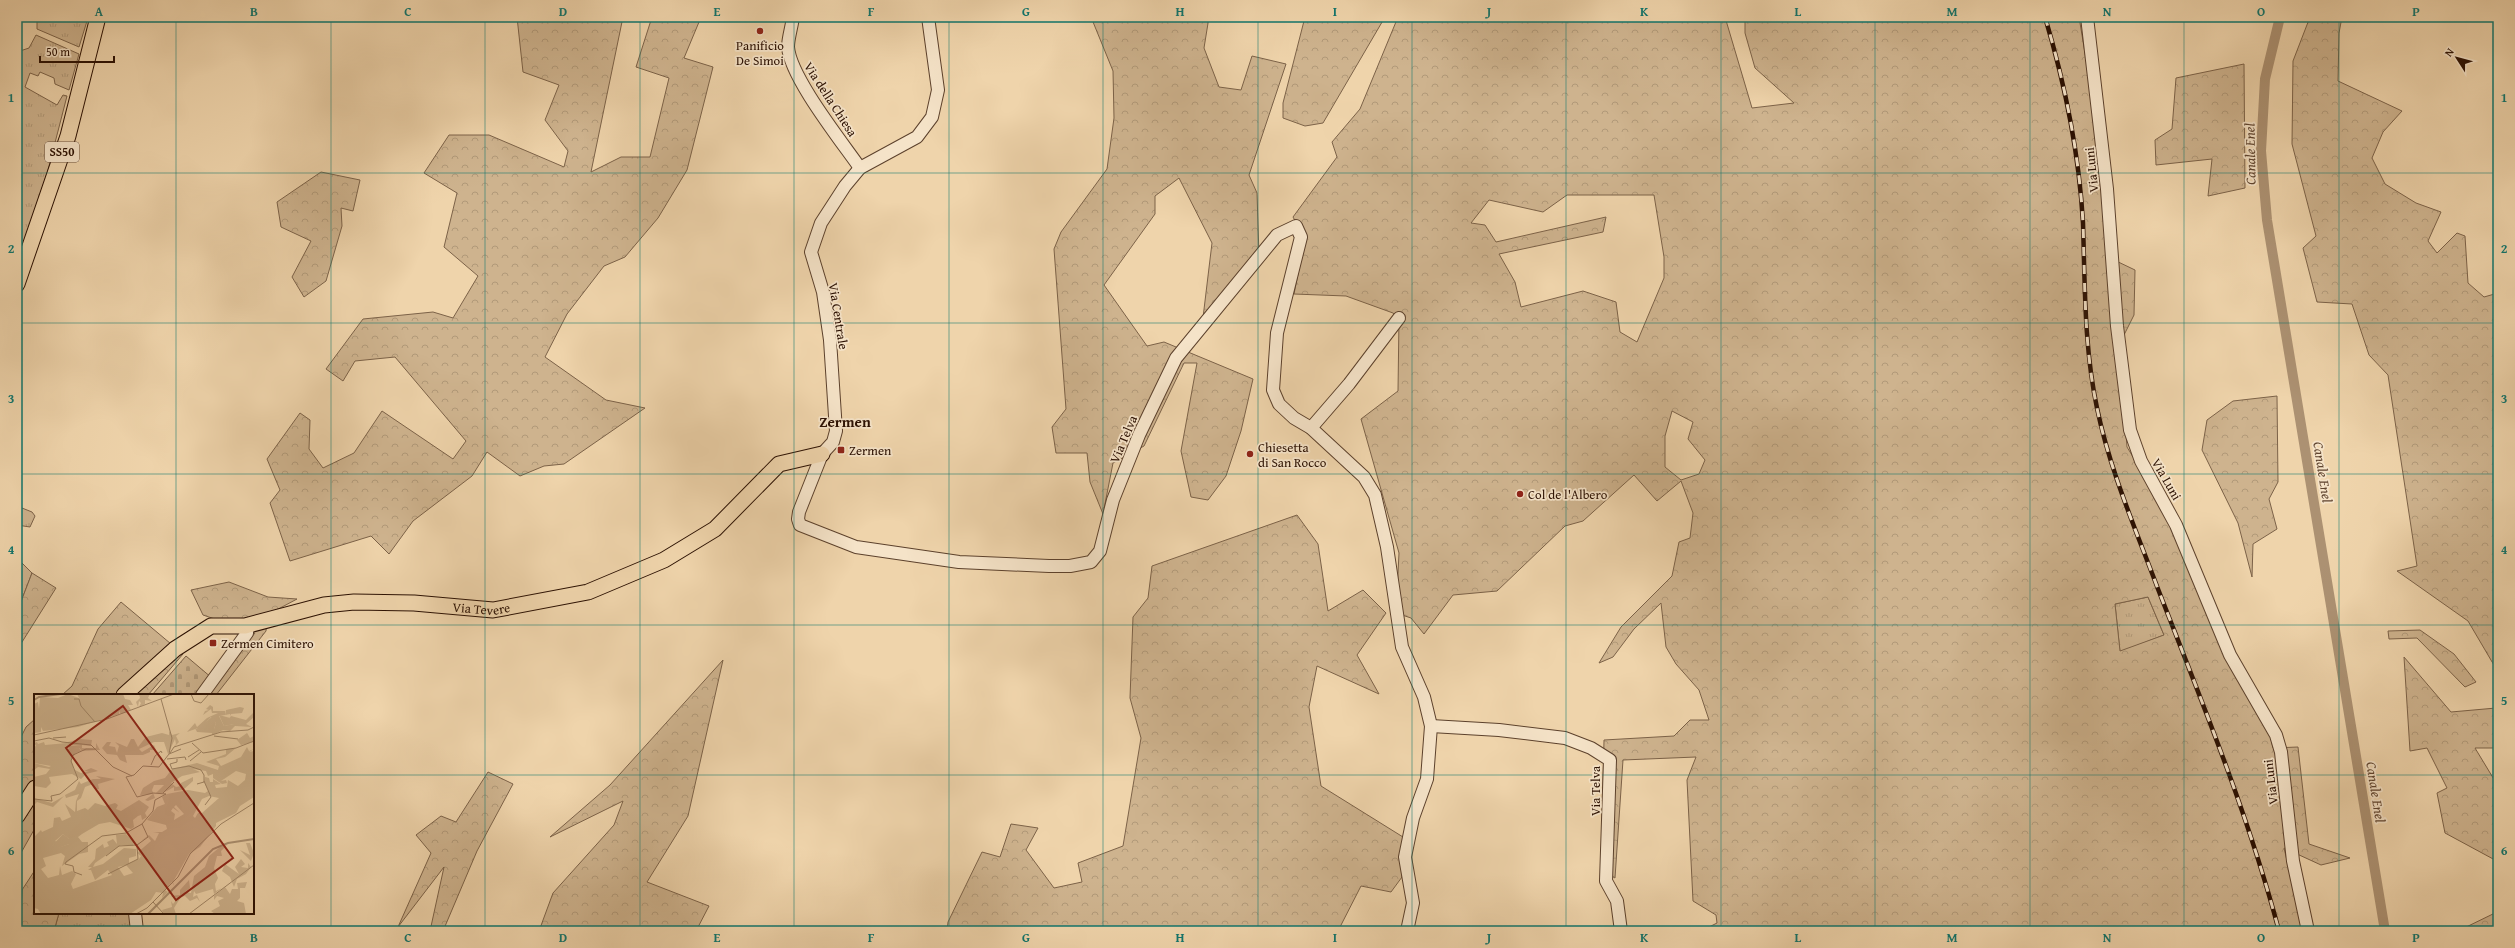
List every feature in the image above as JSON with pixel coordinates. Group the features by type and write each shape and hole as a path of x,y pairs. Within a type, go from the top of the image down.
{"main road":[{"name":"SS50","path":"17,284 68,136 98,17"},
{"name":"Via Tevere","path":"125,694 175,649 211,626 248,625 324,605 354,602 414,602 493,610 588,592 664,560 715,529 779,464 822,454"},
{"path":"17,816 34,790"}],"street":[{"name":"Via della Chiesa","path":"793,17 788,47 792,62 802,82 860,168"},
{"name":"Via Centrale","path":"822,454 833,442 836,431 830,340 823,292 811,252 821,223 845,186 860,168 917,137 932,116 938,90 928,17"},
{"name":"Via Luni","path":"2087,17 2107,189 2117,326 2130,430 2141,461 2176,525 2230,656 2276,735 2281,752 2293,861 2308,931"},
{"name":"Via Telva","path":"822,454 799,512 798,519 800,525 856,546 944,560 1049,566 1091,562 1100,551 1113,500 1140,435 1176,358 1277,235 1296,226 1301,237 1277,333 1273,390 1279,404 1298,420 1311,428 1364,477 1375,495 1387,547 1402,647 1424,697 1431,726 1427,779 1413,818 1405,857 1413,903 1407,931"},
{"path":"1311,428 1354,378 1399,318"},
{"path":"203,694 247,633 248,625"},
{"name":"Via Telva","path":"1431,726 1499,730 1564,738 1592,748 1610,760 1606,881 1617,901 1621,931"},
{"path":"135,914 137,931"}],"green space":[{"path":"37,17 84,17 87,21 79,47 37,29"},
{"path":"517,17 623,17 591,172 621,157 650,157 669,78 636,67 652,17 705,17 699,22 684,58 713,67 687,170 658,218 625,257 604,266 567,314 545,357 606,400 645,408 564,464 544,466 520,476 487,452 472,476 413,521 389,554 371,536 290,561 270,503 280,490 267,459 300,413 310,420 309,449 323,468 354,453 382,411 453,459 466,441 395,357 355,361 343,381 326,369 363,319 433,312 453,318 478,276 444,247 457,193 424,173 449,135 489,135 564,167 568,151 545,120 559,85 523,72"},
{"path":"1091,17 1209,17 1204,48 1219,87 1241,90 1252,56 1286,64 1249,175 1257,193 1259,256 1202,326 1212,243 1179,178 1155,196 1155,214 1104,285 1147,346 1164,342 1253,379 1241,431 1226,476 1208,500 1191,497 1181,451 1197,363 1184,363 1144,446 1113,463 1103,514 1090,482 1087,453 1056,453 1052,427 1066,409 1054,249 1061,232 1107,169 1114,118 1113,71"},
{"path":"1305,17 1385,17 1323,123 1305,126 1283,118 1283,103"},
{"path":"1398,17 1725,17 1752,108 1794,103 1755,68 1745,33 1745,17 2079,17 2092,95 2112,259 2135,270 2134,315 2119,345 2127,447 2155,493 2269,730 2273,748 2298,747 2309,844 2350,858 2321,865 2284,848 2304,931 1701,931 1717,923 1716,915 1693,901 1687,780 1696,757 1623,760 1615,878 1601,870 1604,740 1674,736 1690,720 1709,720 1699,690 1676,664 1666,647 1661,603 1634,629 1613,657 1599,663 1621,627 1672,576 1679,542 1690,538 1693,513 1681,481 1657,501 1634,475 1583,521 1565,526 1497,591 1453,595 1424,634 1411,618 1396,613 1399,553 1361,419 1398,391 1399,318 1393,313 1346,296 1294,294 1305,239 1293,217 1337,157 1332,142 1360,109","holes":["1567,195 1654,195 1664,257 1664,278 1637,342 1620,332 1616,302 1583,291 1521,307 1515,282 1499,254 1603,232 1606,217 1496,242 1485,225 1471,223 1489,200 1543,212","1672,411 1693,422 1688,439 1705,460 1699,474 1681,480 1665,467 1665,436","2148,597 2164,635 2120,651 2115,604"]},
{"path":"2310,17 2342,17 2339,33 2338,81 2402,111 2383,132 2372,158 2385,184 2416,203 2441,212 2428,241 2437,253 2457,233 2465,236 2468,283 2484,297 2498,293 2498,672 2468,621 2397,571 2417,566 2388,375 2369,355 2352,304 2317,302 2303,248 2316,236 2292,144 2293,61"},
{"path":"36,35 79,54 69,90 55,84 54,78 40,72 38,76 30,73 25,87 57,105 63,95 67,96 48,170 17,265 17,50 20,51 29,48"},
{"path":"2244,64 2245,188 2208,196 2212,159 2156,165 2155,140 2172,129 2176,78"},
{"path":"321,172 360,180 353,211 341,208 342,226 326,281 304,297 292,277 311,241 281,227 277,202"},
{"path":"2277,396 2278,482 2269,499 2277,529 2253,544 2252,577 2238,523 2202,450 2207,420 2233,401"},
{"path":"22,508 32,512 35,516 30,527 17,525 17,510 21,511"},
{"path":"1297,515 1318,544 1328,611 1363,590 1386,613 1357,655 1379,694 1317,666 1309,707 1321,786 1403,837 1402,877 1391,892 1361,886 1339,929 1328,931 947,931 948,922 982,852 1000,857 1011,824 1038,828 1026,850 1054,888 1082,882 1078,863 1123,846 1141,738 1130,698 1133,617 1148,598 1152,566"},
{"path":"17,558 32,573 17,612"},
{"path":"32,573 56,588 17,650 17,612"},
{"path":"229,582 268,597 297,599 267,615 266,631 217,694 205,694 255,633 203,615 191,590"},
{"path":"2148,597 2164,635 2120,652 2115,604"},
{"path":"121,602 183,654 149,694 63,694 72,686 98,629"},
{"path":"2420,630 2454,654 2476,682 2465,687 2417,638 2389,639 2388,631"},
{"path":"186,656 212,678 198,694 153,694"},
{"path":"2404,657 2451,712 2496,708 2498,748 2475,748 2498,786 2498,931 2458,931 2497,912 2495,860 2445,833 2437,793 2447,788 2427,748 2410,751"},
{"path":"723,660 688,816 647,882 709,906 696,931 539,931 553,893 614,825 623,801 550,837 610,785"},
{"path":"34,720 34,830 17,860 17,745 26,727"},
{"path":"488,772 513,784 477,851 443,931 430,931 444,867 398,927 431,853 416,835 441,816 456,822"},
{"path":"34,872 34,914 59,914 54,931 20,931 22,890"},
{"path":"59,914 135,914 137,931 54,931"}],"waterway":[{"name":"Canale Enel","path":"2280,17 2265,79 2261,151 2267,220 2385,931"}],"railway":[{"path":"2045,17 2065,93 2078,170 2083,223 2087,339 2093,385 2102,431 2124,500 2239,801 2267,887 2279,931"}],"place":[{"name":"Panificio De Simoi","path":"760,31"},
{"name":"Zermen","path":"841,450"},
{"name":"Chiesetta di San Rocco","path":"1250,454"},
{"name":"Col de l'Albero","path":"1520,494"},
{"name":"Zermen Cimitero","path":"213,643"}],"district":[{"name":"Zermen","path":"845,422"}]}
